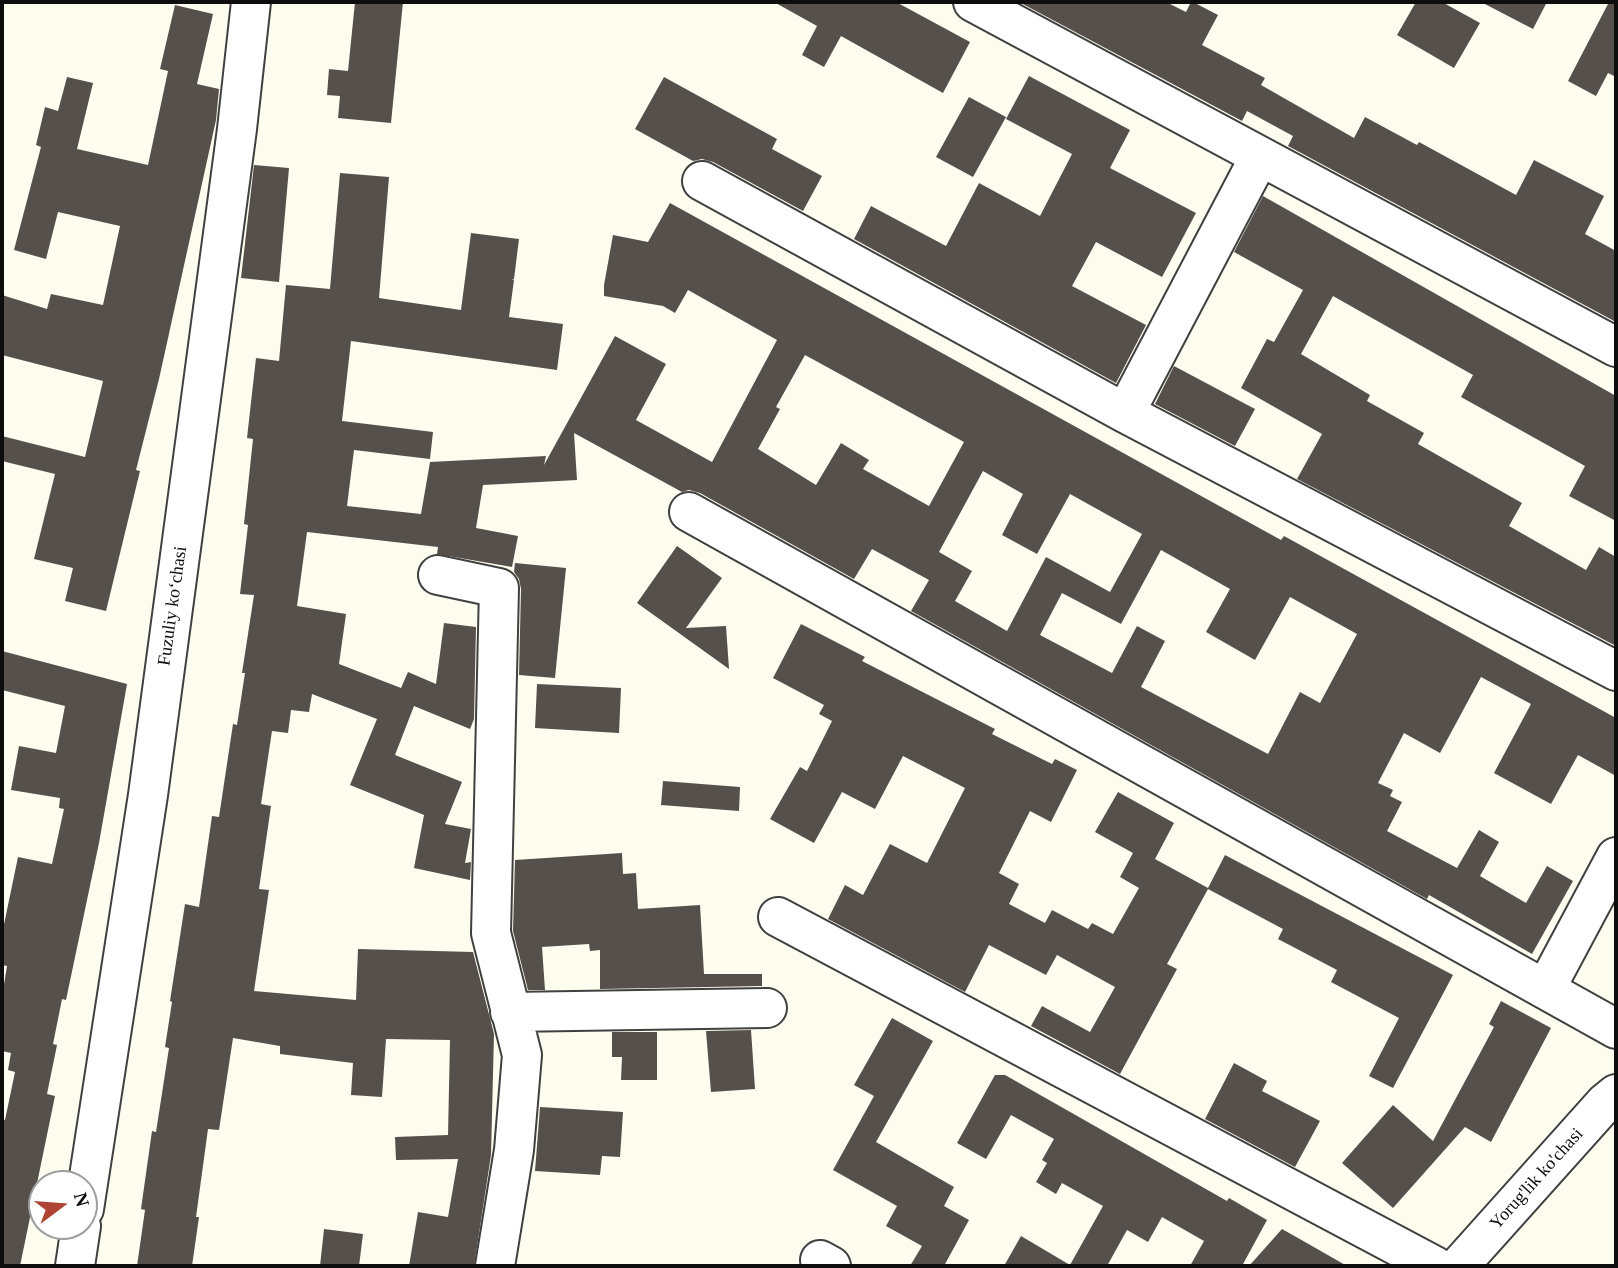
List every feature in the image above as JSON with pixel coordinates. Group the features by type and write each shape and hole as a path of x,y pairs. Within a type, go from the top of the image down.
{"street":[{"name":"Fuzuliy koʻchasi","path":"90,1170 149,782 237,129 251,2"},
{"path":"973,2 1616,347"},
{"path":"1125,413 1260,156"},
{"path":"702,181 1125,413 1616,671"},
{"path":"689,512 1616,1029"},
{"path":"438,575 499,587 491,933 522,1055 514,1150 495,1266"},
{"path":"1546,988 1616,858"},
{"path":"778,917 1435,1266"},
{"path":"510,1012 767,1008"},
{"name":"Yorug'lik ko'chasi","path":"1458,1266 1613,1102"},
{"path":"75,1266 79,1240"}],"building":[{"path":"355,2 403,2 391,123 338,118 340,96 327,95 329,69 348,71"},
{"path":"774,2 896,2 970,42 943,93 841,36 824,67 802,55 817,26"},
{"path":"1019,2 1166,2 1186,12 1193,2 1218,15 1202,45 1265,78 1261,85 1354,138 1365,117 1417,145 1419,142 1516,195 1534,160 1604,196 1585,234 1616,251 1616,322 1288,146 1293,136 1247,111 1242,121"},
{"path":"1416,2 1442,2 1480,23 1454,68 1397,35"},
{"path":"1481,2 1547,2 1533,29"},
{"path":"1609,2 1616,2 1616,77 1608,73 1596,96 1568,81"},
{"path":"175,5 213,14 197,84 219,89 216,120 159,379 136,470 140,471 106,611 65,601 73,568 34,559 55,474 2,461 2,436 85,457 103,381 2,355 2,295 47,309 51,294 103,305 120,226 58,212 46,259 14,250 41,147 36,145 45,107 58,111 67,77 93,83 77,149 148,165 168,71 160,69"},
{"path":"1029,76 1130,130 1110,168 1196,213 1162,277 1096,242 1072,286 1146,325 1116,383 854,239 871,206 946,246 979,183 1040,216 1072,154 1006,119"},
{"path":"664,77 777,139 772,149 822,176 803,211 713,162 702,159 693,161 635,129"},
{"path":"969,97 1006,117 973,177 936,157"},
{"path":"254,165 289,168 279,282 241,278"},
{"path":"340,173 389,177 379,298 461,310 471,233 519,239 509,317 563,324 557,370 351,341 342,421 433,432 430,459 354,450 347,506 421,514 430,462 546,456 544,465 615,336 666,364 636,420 712,462 777,340 688,290 675,313 663,306 604,296 613,235 648,242 670,203 1281,540 1284,536 1616,718 1616,776 1578,755 1551,804 1494,773 1531,704 1481,677 1440,753 1404,733 1378,783 1393,790 1390,796 1402,802 1387,831 1457,868 1479,830 1499,842 1480,876 1526,903 1547,866 1573,881 1532,954 1429,895 1427,899 911,611 929,580 872,549 854,579 700,493 689,490 682,492 574,433 577,480 483,485 476,528 518,536 512,567 437,554 438,547 307,532 297,606 346,614 339,664 401,688 408,672 436,684 444,623 476,627 474,719 470,729 414,706 395,755 462,782 445,824 471,829 465,863 471,862 470,880 414,868 424,815 350,785 377,719 312,694 309,712 291,710 288,733 272,731 261,804 271,806 259,889 269,890 254,991 356,1000 358,949 473,952 494,1034 491,1155 474,1266 409,1266 418,1212 448,1217 458,1159 396,1160 395,1137 448,1135 450,1040 386,1039 382,1097 351,1095 353,1063 280,1054 280,1046 233,1038 219,1130 208,1129 192,1266 137,1266 145,1210 141,1209 152,1131 156,1132 169,1048 165,1047 170,1001 185,904 199,907 212,816 219,817 233,724 237,725 245,673 242,673 254,595 240,594 248,525 244,524 253,439 247,438 256,358 279,361 286,285 330,289","holes":["805,355 964,442 929,506 863,469 869,460 841,443 816,485 758,449 780,409 776,407","983,471 1023,494 1002,535 1037,554 1070,494 1142,534 1110,592 1046,557 1007,631 955,601 972,571 939,552","1161,550 1230,589 1206,632 1255,660 1290,597 1357,634 1320,703 1300,692 1268,754 1141,687 1165,641 1137,626 1112,673 1040,635 1062,593 1121,624"]},
{"path":"1263,196 1616,396 1616,521 1569,496 1585,466 1461,397 1473,375 1333,296 1301,354 1370,395 1367,401 1424,433 1418,444 1522,503 1509,526 1586,570 1599,547 1616,557 1616,646 1297,479 1322,434 1241,388 1267,339 1274,342 1303,290 1234,252"},
{"path":"1174,366 1255,409 1235,446 1155,404"},
{"path":"677,546 722,578 686,628 726,626 729,669 637,603"},
{"path":"515,563 566,568 555,678 519,675 521,589 514,572"},
{"path":"801,624 865,657 862,661 995,729 992,734 1052,764 1055,759 1077,770 1051,822 1030,811 999,873 1019,884 1009,904 1045,923 1052,910 1088,929 1092,923 1113,934 1139,888 1120,877 1133,853 1095,832 1118,792 1174,823 1155,859 1208,888 1225,855 1453,975 1393,1088 1369,1076 1399,1018 1331,982 1337,970 1278,939 1283,929 1208,889 1167,964 1177,969 1120,1074 1031,1026 1042,1006 1090,1032 1115,987 1057,955 1046,975 989,945 965,992 828,919 845,885 863,895 890,844 927,863 965,788 903,756 875,809 842,792 814,843 770,819 800,767 807,771 832,721 819,714 824,705 773,678"},
{"path":"2,651 127,684 99,843 66,1000 62,999 53,1044 57,1045 47,1094 55,1096 40,1170 28,1170 28,1227 20,1266 2,1266 2,1119 5,1120 15,1072 8,1070 11,1053 2,1051 2,997 7,966 2,965 2,934 18,857 52,864 64,809 59,808 60,798 11,790 19,746 56,753 65,706 2,690"},
{"path":"537,684 621,688 619,733 535,728"},
{"path":"663,781 740,787 739,811 661,805"},
{"path":"622,853 623,874 636,873 638,909 700,905 704,974 762,974 762,986 600,989 600,950 590,951 589,944 542,947 545,990 528,990 513,931 515,860"},
{"path":"1501,1001 1551,1028 1491,1142 1465,1127 1393,1208 1342,1163 1393,1105 1433,1141 1494,1027 1489,1024"},
{"path":"892,1018 933,1041 876,1142 954,1187 944,1206 969,1220 944,1266 910,1266 922,1246 886,1226 897,1206 833,1170 874,1096 854,1085"},
{"path":"751,1030 755,1089 711,1092 706,1031"},
{"path":"612,1032 657,1032 657,1080 621,1080 622,1057 612,1057"},
{"path":"1234,1063 1267,1081 1262,1091 1320,1121 1295,1167 1205,1119"},
{"path":"995,1075 1005,1075 1227,1201 1229,1198 1267,1220 1242,1266 1190,1266 1204,1241 1162,1217 1148,1242 1127,1230 1107,1266 1004,1266 1021,1236 1070,1265 1103,1206 1062,1183 1056,1194 1036,1182 1047,1163 1042,1160 1054,1139 1011,1115 986,1159 957,1143"},
{"path":"540,1107 623,1112 620,1157 602,1156 600,1175 535,1171"},
{"path":"324,1229 363,1234 359,1266 320,1266"},
{"path":"1282,1229 1298,1238 1347,1266 1249,1266"}]}
